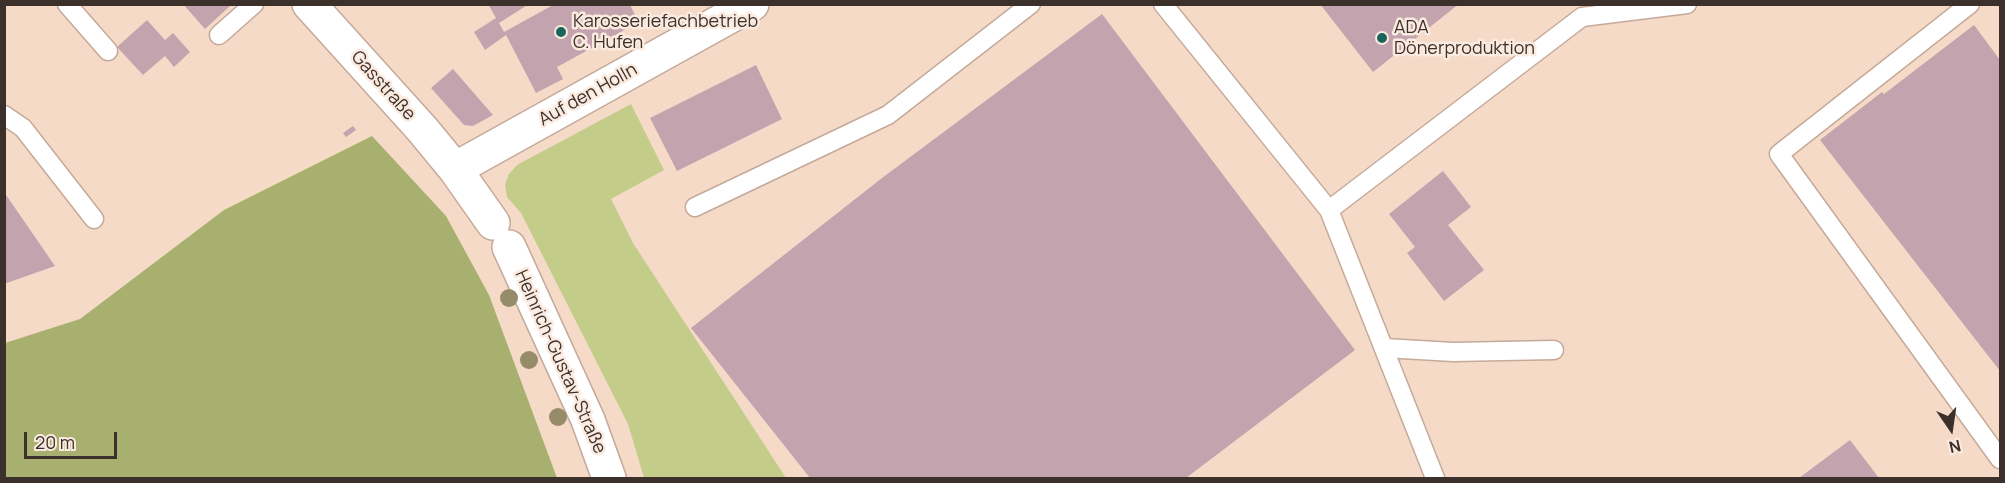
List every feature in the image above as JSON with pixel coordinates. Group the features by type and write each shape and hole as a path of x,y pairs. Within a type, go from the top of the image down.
{"street":[{"name":"Gasstraße","path":"309,4 455,169"},
{"name":"Auf den Holln","path":"455,169 752,4"},
{"name":"Heinrich-Gustav-Straße","path":"455,169 501,235 588,420 609,478"}],"lane":[{"path":"67,4 108,51"},
{"path":"219,34 254,4"},
{"path":"696,207 888,115 1031,4"},
{"path":"1163,4 1329,210 1435,478"},
{"path":"1329,210 1582,17 1687,4"},
{"path":"1970,4 1779,154 2001,459"},
{"path":"4,115 23,128 94,219"},
{"path":"1385,348 1453,352 1554,350"}],"green space":[{"path":"631,104 664,170 611,199 633,243 786,478 644,478 628,424 521,213 507,197 505,185 509,174 517,165"},
{"path":"372,136 446,216 489,295 557,478 5,478 5,343 80,319 224,210"}],"building":[{"path":"183,4 229,4 230,6 205,29"},
{"path":"488,4 529,4 499,23 504,32 553,5 630,5 639,22 557,67 563,79 536,93 506,35 485,50 474,32 496,18"},
{"name":"ADA Dönerproduktion","path":"1320,4 1459,4 1373,72"},
{"path":"1102,14 1355,350 1186,478 810,478 691,328 882,178"},
{"path":"147,20 165,40 173,33 190,52 174,67 165,56 143,75 117,47"},
{"path":"1974,25 2000,60 2000,371 1820,140"},
{"path":"756,65 782,119 677,171 650,118"},
{"path":"453,69 493,115 473,126 464,125 431,88"},
{"path":"353,126 356,130 346,137 343,133"},
{"path":"1443,171 1471,207 1448,225 1484,270 1444,301 1407,253 1415,247 1389,214"},
{"path":"4,192 55,266 4,284"},
{"path":"1850,440 1879,478 1799,478"}],"place":[{"name":"Karosseriefachbetrieb C. Hufen","path":"561,32"},
{"name":"ADA Dönerproduktion","path":"1382,38"}]}
